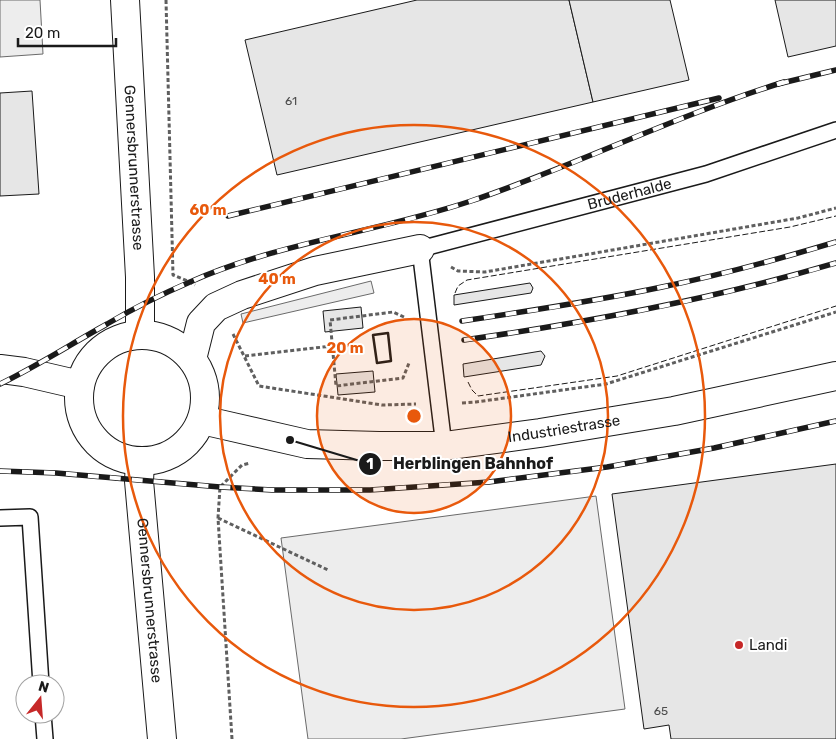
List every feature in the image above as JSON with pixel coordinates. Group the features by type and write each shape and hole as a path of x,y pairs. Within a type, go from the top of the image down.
{"street":[{"name":"Gennersbrunnerstrasse","path":"125,0 140,277 140,335"},
{"name":"Bruderhalde","path":"192,359 201,323 216,307 242,294 315,270 420,249"},
{"path":"140,335 159,338 177,346 192,359 202,378 205,399 202,420 192,437 178,451 159,459 140,462 122,458 105,450 92,438 83,421 78,404 80,385 87,366 101,350 119,339 140,335"},
{"path":"0,369 24,372 80,385"},
{"name":"Industriestrasse","path":"202,420 307,444 444,446 540,433 674,411 836,376"},
{"name":"Gennersbrunnerstrasse","path":"140,462 139,481 162,739"}],"lane":[{"name":"Bruderhalde","path":"420,249 706,174 836,130"},
{"path":"420,249 444,446"},
{"path":"0,518 30,517 40,674"},
{"path":"44,724 45,739"}],"path":[{"path":"166,0 173,275 202,289"},
{"path":"458,271 485,272 798,218 836,208"},
{"path":"393,312 330,320 336,386 403,378 411,357"},
{"path":"230,326 259,386 382,405 476,402 606,384 836,312"},
{"path":"245,356 332,346"},
{"path":"232,739 218,518 220,487 242,466 252,462"},
{"path":"218,518 328,570"}],"shaded area":[{"path":"0,0 40,0 43,54 0,57"},
{"path":"371,281 374,293 243,323 241,314"},
{"path":"596,496 625,709 401,739 308,739 281,538"}],"building":[{"path":"417,0 569,0 593,102 277,175 245,40"},
{"path":"569,0 670,0 689,80 593,102"},
{"path":"775,0 836,0 836,46 788,57"},
{"path":"32,91 39,194 0,196 0,93"},
{"path":"530,283 533,288 531,293 454,305 454,295"},
{"path":"361,307 363,328 325,332 323,311"},
{"path":"541,351 545,356 541,365 464,377 463,364"},
{"path":"373,371 375,392 338,395 336,374"},
{"path":"836,464 836,739 671,739 669,725 644,729 612,494"}],"railway":[{"path":"778,84 836,70"},
{"path":"0,384 138,307 224,268 294,247 436,212 471,201 550,172 705,109 784,82"},
{"path":"228,216 719,98"},
{"path":"462,321 537,310 662,287 750,266 836,242"},
{"path":"464,340 652,308 744,288 836,263"},
{"path":"0,471 56,473 272,490 370,490 489,482 607,467 714,448 836,421"}],"fence":[{"path":"455,293 458,286 467,280 790,227 836,216"},
{"path":"468,382 478,396 617,376 836,306"}],"wall":[{"path":"388,333 391,361 377,363 373,335 388,333"}],"place":[{"name":"Herblingen Bahnhof","path":"290,440"},
{"name":"Landi","path":"739,645"}]}
